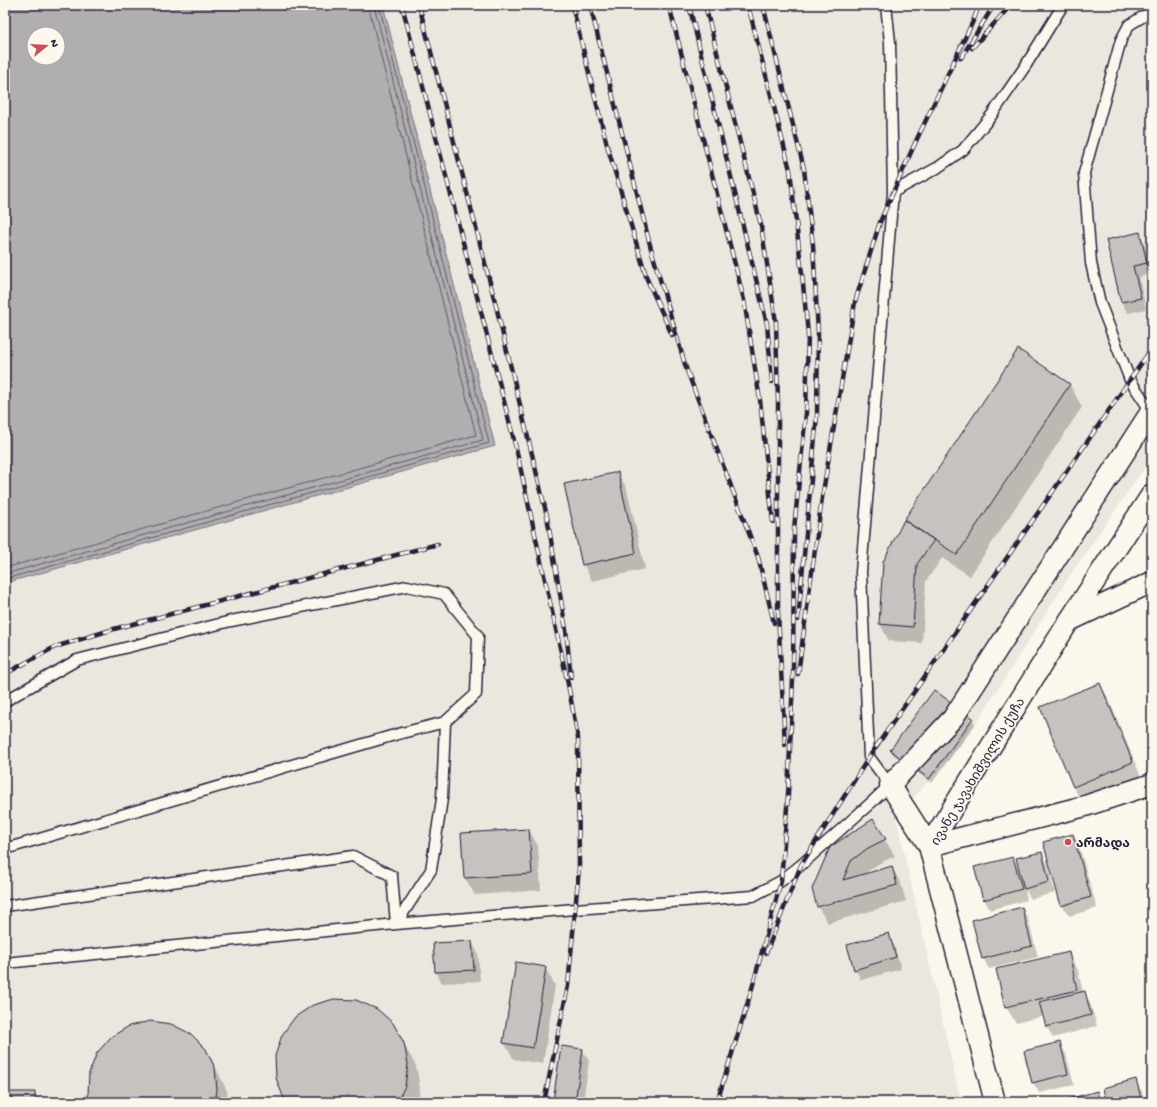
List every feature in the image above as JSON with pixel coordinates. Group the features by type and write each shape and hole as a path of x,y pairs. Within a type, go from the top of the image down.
{"street":[{"path":"1152,412 953,718 890,785 929,846 1085,806 1152,784"},
{"name":"ივანე ჯავახიშვილის ქუჩა","path":"995,1102 929,846 1069,621 1152,494"},
{"path":"1069,621 1152,582"}],"lane":[{"path":"5,963 396,924 753,896 781,881 801,865 890,785 869,757 862,572 893,192 890,42 886,5"},
{"path":"893,192 937,168 963,150 991,116 1026,65 1063,5"},
{"path":"1152,11 1129,25 1121,40 1084,173 1091,263 1100,303 1130,380 1152,412"},
{"path":"5,701 77,660 232,621 407,586 444,594 478,636 476,694 445,722 398,734 5,849"},
{"path":"396,924 431,870 442,799 445,722"},
{"path":"5,906 353,856 392,876 396,924"}],"shaded area":[{"path":"383,5 1152,5 1152,457 1071,574 965,741 896,817 961,1102 5,1102 5,583 495,446"}],"water":[{"path":"5,5 383,5 495,446 5,583"}],"building":[{"path":"1140,232 1147,263 1133,266 1141,298 1121,302 1106,240"},
{"path":"1018,349 1070,384 957,555 904,520"},
{"path":"618,472 636,553 582,565 564,484"},
{"path":"904,520 934,540 917,564 913,627 879,624 883,562"},
{"path":"1100,683 1133,762 1073,787 1040,707"},
{"path":"934,690 973,718 929,779 890,750"},
{"path":"873,819 886,839 868,848 851,861 843,880 892,866 897,885 817,907 812,889 830,847"},
{"path":"529,829 532,874 464,878 461,833"},
{"path":"1073,834 1091,897 1061,906 1043,842"},
{"path":"1042,852 1049,882 1024,889 1016,858"},
{"path":"1013,857 1022,889 983,900 974,867"},
{"path":"1022,907 1032,946 982,959 972,920"},
{"path":"889,933 896,957 854,970 847,945"},
{"path":"472,941 474,970 435,972 433,943"},
{"path":"1069,952 1077,990 1005,1007 996,969"},
{"path":"516,962 546,967 533,1048 503,1043"},
{"path":"1085,991 1091,1015 1046,1027 1039,1002"},
{"path":"334,999 356,1000 377,1009 393,1023 404,1043 408,1064 405,1086 397,1102 286,1102 284,1099 276,1078 275,1056 282,1035 295,1017 313,1005"},
{"path":"150,1021 171,1024 191,1034 206,1049 215,1068 217,1090 215,1102 90,1102 88,1094 89,1073 97,1053 111,1037 129,1026"},
{"path":"1060,1042 1068,1074 1032,1083 1024,1051"},
{"path":"561,1046 583,1049 575,1102 553,1101"},
{"path":"1136,1079 1142,1102 1106,1102 1103,1088"},
{"path":"1097,1091 1100,1102 1058,1102"},
{"path":"5,1092 35,1092 35,1102 5,1102"}],"railway":[{"path":"402,5 516,448 568,684 578,738 579,868 568,986 544,1102"},
{"path":"419,5 496,306 547,516 566,630 571,677"},
{"path":"572,5 607,145 647,279 672,335"},
{"path":"590,5 650,245 686,368 758,557 774,623"},
{"path":"669,5 744,300 760,400 773,522"},
{"path":"689,5 767,324 772,382"},
{"path":"705,5 761,225 776,322 778,402 778,612 785,745"},
{"path":"717,1102 751,992 781,881 788,795 793,678 794,529 806,413 808,334 790,170 748,5"},
{"path":"763,5 804,169 813,245 818,332 817,415 798,620"},
{"path":"798,674 822,498 855,302 880,222 916,141 974,19 979,5"},
{"path":"961,58 994,5"},
{"path":"972,48 1011,5"},
{"path":"766,953 801,865 869,757 1152,348"},
{"path":"5,674 55,647 114,629 438,544"}],"place":[{"name":"არმადა","path":"1068,842"}]}
